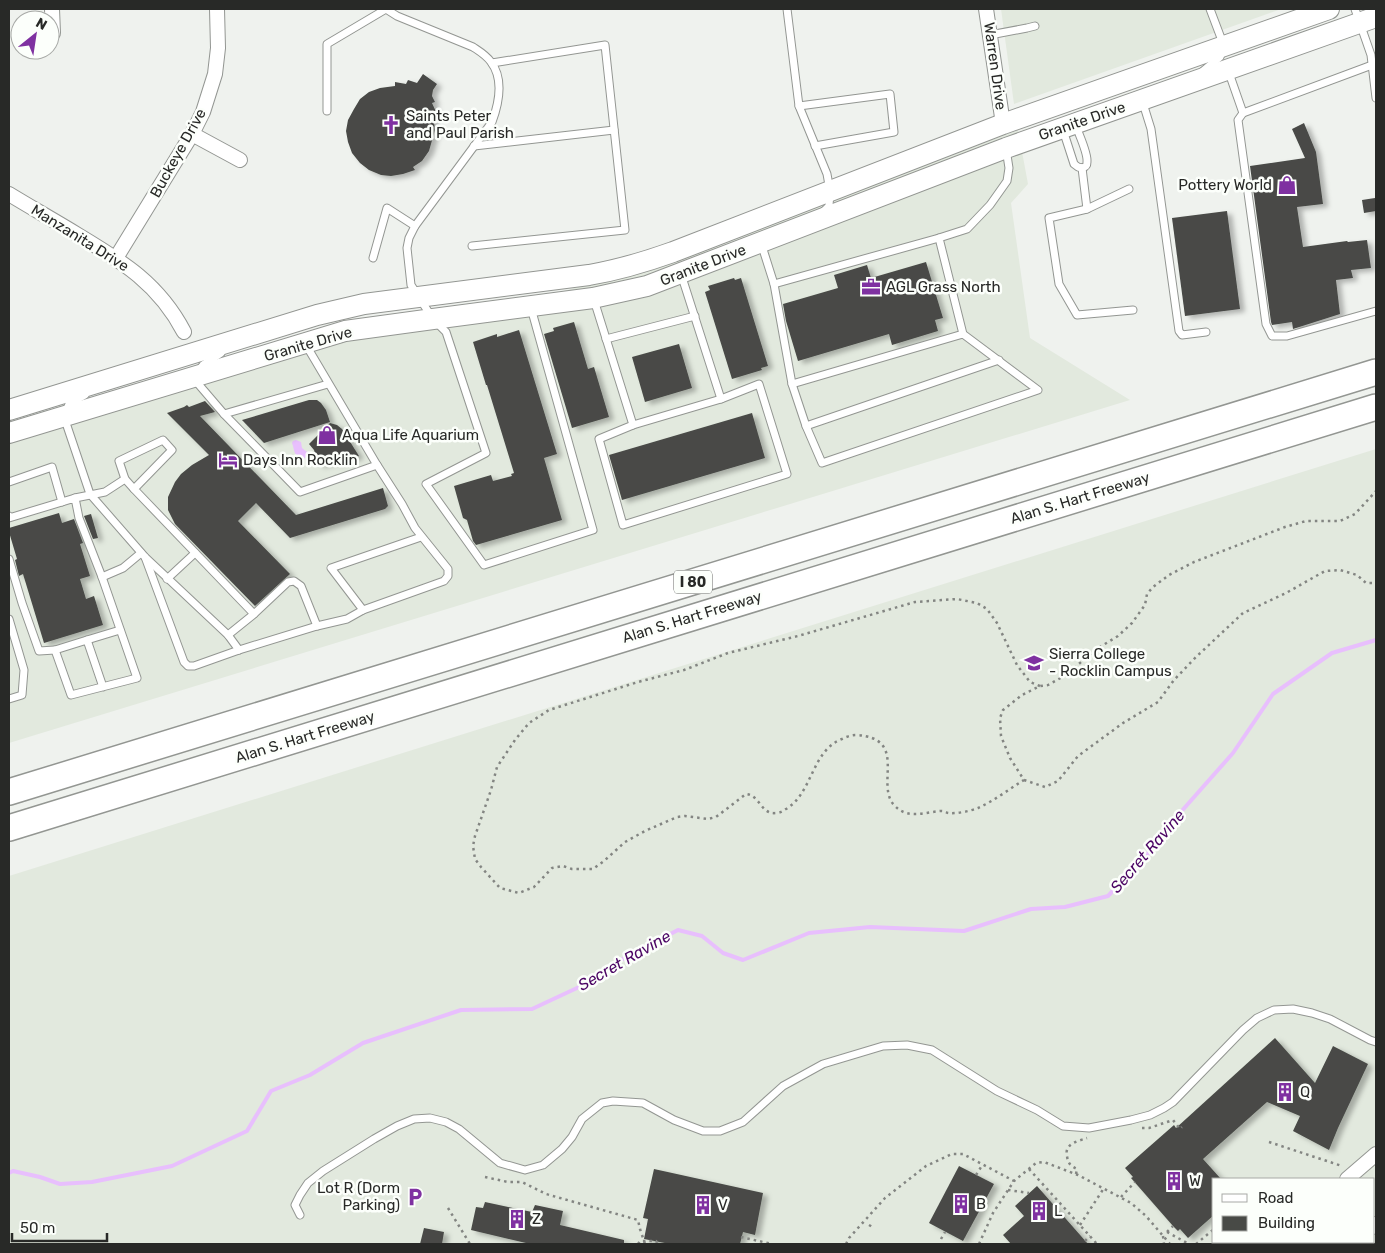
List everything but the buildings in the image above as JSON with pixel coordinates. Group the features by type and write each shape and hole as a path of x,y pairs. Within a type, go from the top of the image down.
{"highway":[{"name":"I 80","path":"9,792 1376,372"},
{"name":"Alan S. Hart Freeway","path":"9,828 1376,407"},
{"path":"9,833 54,815"}],"street":[{"name":"Buckeye Drive","path":"116,258 192,134 203,112 215,74 218,48 216,9"},
{"name":"Warren Drive","path":"986,9 1003,124"},
{"name":"Granite Drive","path":"9,434 346,331 593,298 647,286 677,263 830,190 1003,124 1329,9"},
{"name":"Granite Drive","path":"9,410 316,315 364,304 589,275 631,266 677,263 761,243 1006,148 1182,86 1364,16"},
{"path":"1003,124 1006,148"},
{"path":"192,134 240,160"},
{"name":"Manzanita Drive","path":"9,194 116,258 137,274 157,292 175,314 184,332"},
{"path":"1344,1173 1376,1154"}],"lane":[{"path":"327,111 327,44 386,9 410,22 473,47 492,62 499,86 497,110 492,122 415,226 409,238 407,248 411,284 433,319 446,332 486,453 426,484 484,565 593,530 530,306"},
{"path":"787,9 800,106 826,173 830,190 829,206 814,221"},
{"path":"1182,86 1220,57 1224,46 1210,9"},
{"path":"1364,16 1376,98"},
{"path":"990,35 1035,26"},
{"path":"472,246 625,230 605,45 492,62"},
{"path":"1372,65 1243,113 1238,120 1266,324 1272,336 1287,336 1376,311"},
{"path":"1228,69 1243,113"},
{"path":"800,106 890,94 894,132 815,146"},
{"path":"1142,100 1151,129 1179,331 1187,335 1206,332"},
{"path":"1069,126 1074,164 1082,168"},
{"path":"1069,126 1084,148 1087,162 1082,168"},
{"path":"474,146 614,130"},
{"path":"774,284 967,229 990,205 1007,181 1009,168 1006,148"},
{"path":"1082,168 1087,209"},
{"path":"1129,189 1087,209 1049,218 1059,284 1077,315 1134,310"},
{"path":"373,258 387,208 415,226"},
{"path":"761,243 774,284 792,384 806,426 822,463 1038,390 963,334 940,238"},
{"path":"677,263 722,399"},
{"path":"593,298 633,425"},
{"path":"606,340 694,316"},
{"path":"792,384 963,334"},
{"path":"242,338 203,364 193,378 224,414 300,492 377,465"},
{"path":"143,555 184,662 188,666 194,666 317,626 347,619 363,610 444,581 448,576 448,569 422,537 305,343"},
{"path":"806,426 999,360"},
{"path":"115,377 69,404 64,417 90,494 143,555 228,636 239,650"},
{"path":"224,414 328,384"},
{"path":"759,384 787,474 623,525 598,439 633,425 722,399 759,384"},
{"path":"134,489 172,450 163,440 119,461 125,479 134,489 195,553 254,614"},
{"path":"9,482 52,467 62,502"},
{"path":"9,518 75,498 105,492 125,479"},
{"path":"55,650 71,696 137,678 102,576 79,518 75,498"},
{"path":"363,610 331,568 422,537"},
{"path":"167,579 195,553"},
{"path":"102,576 123,568 143,555"},
{"path":"9,559 39,651 55,650 120,630"},
{"path":"228,636 288,582 294,581 301,586 317,626"},
{"path":"9,619 24,670 22,695 9,699"},
{"path":"87,640 103,687"},
{"path":"300,1215 295,1205 308,1183 323,1171 374,1139 414,1119 430,1118 446,1122 459,1129 500,1163 525,1170 543,1165 562,1149 582,1120 602,1103 614,1101 643,1103 674,1120 703,1131 720,1130 743,1122 784,1086 823,1064 883,1046 907,1045 932,1050 997,1091 1037,1110 1063,1126 1089,1128 1150,1115 1164,1108 1173,1102 1243,1030 1258,1018 1274,1010 1293,1009 1312,1013 1330,1019 1376,1042"}],"path":[{"path":"1376,491 1355,514 1340,520 1306,521 1285,527 1194,562 1169,575 1153,587 1148,594 1145,605 1132,623 1118,636 1095,650 1066,675 1048,685 1040,686 1015,700 1003,710 1000,718 1000,736 1004,746 1024,780 1045,787 1058,781 1078,756 1123,723 1158,702 1174,680 1243,613 1286,593 1325,571 1340,570 1358,575 1366,583 1376,583"},
{"path":"1024,780 979,808 955,813 942,811 921,815 910,814 894,805 889,796 888,757 883,746 876,740 866,736 854,735 837,741 826,750 812,770 802,794 792,805 778,813 770,814 750,794 746,794 716,817 708,819 685,816 677,817 645,832 625,842 593,869 572,869 563,866 552,868 534,887 519,893 500,888 492,881 475,859 473,846 497,767 516,740 535,719 549,710 638,682 684,670 728,653 798,636 915,602 957,599 978,603 988,609 997,623 1017,665 1030,682 1040,686"},
{"path":"1141,1128 1149,1128 1173,1120 1180,1129 1182,1127"},
{"path":"1076,1174 1077,1169 1070,1165 1066,1155 1067,1149 1075,1143 1094,1137"},
{"path":"1269,1142 1344,1173"},
{"path":"846,1244 848,1238 885,1198 926,1166 952,1154 964,1154 1014,1181"},
{"path":"979,1244 993,1213 1014,1181 1036,1164 1044,1162 1076,1174 1131,1202 1170,1244"},
{"path":"976,1175 983,1164"},
{"path":"1029,1169 1098,1244"},
{"path":"485,1177 508,1182 522,1182 546,1194 638,1220 645,1244"},
{"path":"1121,1197 1135,1182"},
{"path":"1080,1225 1104,1188"},
{"path":"1008,1190 1030,1193"},
{"path":"448,1208 471,1244"},
{"path":"869,1225 874,1228"},
{"path":"1163,1235 1173,1226"},
{"path":"1196,1244 1212,1231"},
{"path":"942,1239 945,1232"},
{"path":"1167,1232 1189,1244"},
{"path":"1163,1235 1164,1244"},
{"path":"1085,1241 1090,1236"},
{"path":"742,1237 772,1244"},
{"path":"638,1244 640,1241 656,1241 658,1244"}],"shaded area":[{"path":"1001,9 1281,9 1014,104"},
{"path":"1018,130 1028,184 1011,203 1030,338 1130,400 9,743 9,437 340,323 556,293 657,266"},
{"path":"296,440 301,442 302,448 307,452 304,459 295,453 292,443"},
{"name":"Sierra College - Rocklin Campus","path":"1376,449 1376,1244 9,1244 9,876"}],"waterway":[{"name":"Secret Ravine","path":"9,1173 13,1171 60,1184 92,1182 172,1166 247,1131 271,1091 310,1075 363,1043 461,1010 532,1009 592,981 621,960 678,930 702,936 723,953 743,960 809,933 870,927 964,931 1031,909 1065,907 1108,896 1146,856 1172,822 1233,753 1273,694 1332,653 1376,640"}],"place":[{"name":"Saints Peter and Paul Parish","path":"391,125"},
{"name":"Pottery World","path":"1287,185"},
{"name":"AGL Grass North","path":"871,287"},
{"name":"Aqua Life Aquarium","path":"327,435"},
{"name":"Days Inn Rocklin","path":"228,460"},
{"name":"Sierra College - Rocklin Campus","path":"1034,663"},
{"name":"Q","path":"1285,1092"},
{"name":"W","path":"1174,1181"},
{"name":"Lot R (Dorm Parking)","path":"415,1197"},
{"name":"B","path":"961,1204"},
{"name":"V","path":"703,1205"},
{"name":"L","path":"1039,1211"},
{"name":"Z","path":"517,1219"}]}
